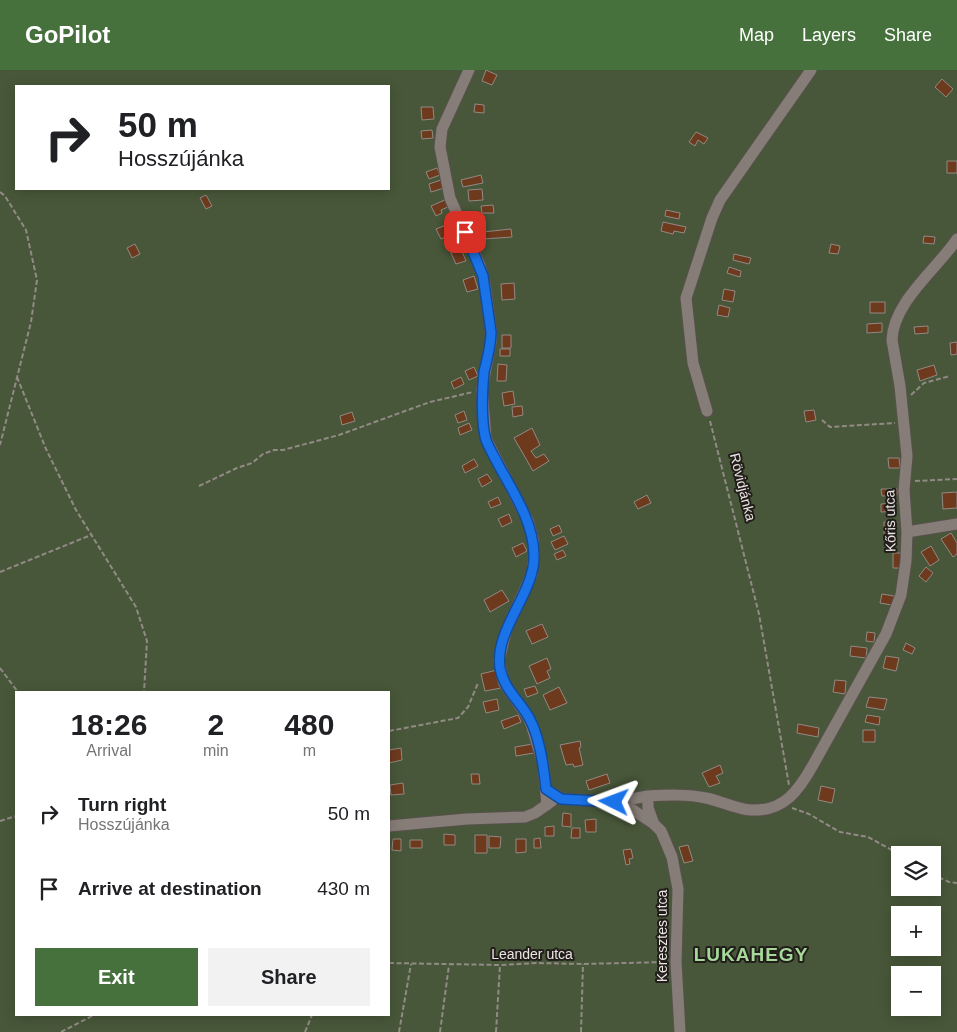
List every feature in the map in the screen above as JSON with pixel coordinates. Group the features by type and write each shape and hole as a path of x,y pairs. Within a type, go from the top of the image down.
{"street":[{"path":"468,70 448,112 440,138 444,173 450,198 483,276 491,341 482,390 486,439 528,521 533,539 532,574 506,631 500,657 500,667 507,689 531,724 543,763 546,805"},
{"path":"707,411 693,363 686,298 712,218 720,200 811,70"},
{"name":"Kőris utca","path":"791,797 806,778 886,634 901,595 906,561 905,481 907,456 892,340 896,321 915,290 957,239"},
{"path":"906,532 957,524"},
{"path":"546,789 561,799"},
{"path":"614,802 648,796 668,795 706,798 751,810 775,807 791,797"},
{"path":"648,796 648,808 654,824"},
{"name":"Keresztes utca","path":"390,826 467,819 525,817 535,813 552,801 561,799 614,802 633,810 654,824 661,831 667,843 677,877 676,962 680,1032"}],"path":[{"path":"0,192 5,196 26,230 37,280 31,322 0,445"},
{"path":"902,406 916,389 924,384 950,376"},
{"path":"17,377 46,449 76,510 136,607 147,641 144,691"},
{"path":"199,486 252,463 264,454 339,435 412,408 482,390"},
{"name":"Rövidjánka","path":"707,411 759,614 791,797"},
{"path":"822,420 830,426 903,422"},
{"path":"905,481 957,479"},
{"path":"0,572 91,535"},
{"path":"0,668 17,691"},
{"path":"390,731 458,718 468,707 478,683"},
{"path":"780,804 809,814 840,832 868,837 891,850"},
{"path":"0,821 15,816"},
{"path":"941,878 957,883"},
{"name":"Leander utca","path":"390,963 500,965 538,962 584,964 676,962"},
{"path":"399,1032 411,964"},
{"path":"581,1032 584,964"},
{"path":"440,1032 449,965"},
{"path":"496,1032 500,965"},
{"path":"61,1032 92,1016"},
{"path":"305,1032 312,1016"}],"green space":[{"path":"0,70 957,70 957,1032 0,1032"}],"building":[{"path":"486,70 497,75 492,85 482,81"},
{"path":"942,79 953,89 946,97 935,87"},
{"path":"475,104 484,105 484,113 474,112"},
{"path":"421,107 433,107 434,119 422,120"},
{"path":"432,130 433,138 422,139 421,131"},
{"path":"696,132 708,138 704,144 698,140 695,146 689,142"},
{"path":"947,161 957,161 957,173 947,173"},
{"path":"437,168 440,175 429,179 426,172"},
{"path":"481,175 483,183 463,187 461,180"},
{"path":"441,180 444,188 431,192 429,184"},
{"path":"482,189 483,200 469,201 468,190"},
{"path":"206,195 212,206 206,209 200,198"},
{"path":"447,199 450,206 441,210 442,213 436,216 431,206"},
{"path":"493,205 494,213 482,213 481,206"},
{"path":"666,210 680,213 679,219 665,216"},
{"path":"663,222 686,227 684,233 674,231 673,234 661,231"},
{"path":"446,225 450,235 441,239 436,229"},
{"path":"511,229 512,237 483,239 483,232"},
{"path":"924,236 935,237 934,244 923,243"},
{"path":"461,238 463,244 451,248 448,242"},
{"path":"135,244 140,254 132,258 127,248"},
{"path":"831,244 840,246 838,254 829,253"},
{"path":"461,249 466,261 456,264 451,253"},
{"path":"734,254 751,258 749,264 733,260"},
{"path":"729,267 741,271 740,277 727,273"},
{"path":"474,276 478,289 467,292 463,280"},
{"path":"514,283 515,299 502,300 501,284"},
{"path":"724,289 735,291 733,302 722,300"},
{"path":"870,302 885,302 885,313 870,313"},
{"path":"719,305 730,308 728,317 717,315"},
{"path":"882,323 882,332 867,333 867,324"},
{"path":"928,326 928,333 915,334 914,327"},
{"path":"502,335 511,335 511,348 502,348"},
{"path":"957,342 957,354 951,355 950,343"},
{"path":"500,349 510,349 510,356 500,356"},
{"path":"498,364 507,365 506,381 497,381"},
{"path":"934,365 937,375 920,381 917,370"},
{"path":"474,367 478,376 469,380 465,371"},
{"path":"461,377 464,384 454,389 451,382"},
{"path":"513,391 515,404 504,406 502,393"},
{"path":"522,406 523,415 513,417 512,407"},
{"path":"814,410 816,420 806,422 804,411"},
{"path":"464,411 467,420 458,423 455,415"},
{"path":"352,412 355,421 342,425 340,416"},
{"path":"469,423 472,430 460,435 458,428"},
{"path":"532,428 540,445 531,451 536,458 544,454 549,461 533,471 514,438"},
{"path":"888,458 899,458 900,468 889,468"},
{"path":"474,459 478,466 465,473 462,466"},
{"path":"487,474 492,481 482,487 478,479"},
{"path":"881,489 897,489 897,495 882,496"},
{"path":"957,492 957,508 943,509 942,493"},
{"path":"647,495 651,503 638,509 634,502"},
{"path":"498,497 501,504 491,508 488,502"},
{"path":"895,503 895,511 881,512 881,504"},
{"path":"509,514 512,522 502,527 498,519"},
{"path":"884,522 897,522 895,539 884,539"},
{"path":"559,525 562,532 553,536 550,529"},
{"path":"951,533 957,543 957,554 953,557 941,539"},
{"path":"564,536 568,544 555,550 551,542"},
{"path":"523,543 527,551 516,557 512,548"},
{"path":"931,546 939,560 930,566 921,552"},
{"path":"563,550 566,556 557,560 554,554"},
{"path":"893,553 903,553 903,568 893,568"},
{"path":"926,567 933,573 926,582 919,576"},
{"path":"502,590 509,601 490,612 484,600"},
{"path":"882,594 894,596 892,605 880,603"},
{"path":"542,624 548,637 532,644 526,631"},
{"path":"867,632 875,633 874,642 866,641"},
{"path":"906,643 915,648 912,654 903,650"},
{"path":"851,646 867,648 866,658 850,656"},
{"path":"886,656 899,658 896,671 883,668"},
{"path":"547,658 551,669 547,671 550,678 537,684 529,666"},
{"path":"497,670 501,688 485,691 481,674"},
{"path":"835,680 846,681 845,694 833,692"},
{"path":"535,686 538,693 527,697 524,689"},
{"path":"559,687 567,703 550,710 543,695"},
{"path":"869,697 887,699 884,710 866,707"},
{"path":"497,699 499,710 486,713 483,702"},
{"path":"518,715 521,722 504,729 501,721"},
{"path":"867,715 880,717 879,725 865,722"},
{"path":"798,724 819,728 818,737 797,733"},
{"path":"863,730 875,730 875,742 863,742"},
{"path":"580,741 581,747 579,748 583,765 574,767 573,764 566,765 560,745"},
{"path":"533,744 534,753 516,756 515,747"},
{"path":"401,748 402,760 390,763 390,750"},
{"path":"720,765 723,773 716,776 720,783 709,787 702,773"},
{"path":"471,774 479,774 480,784 472,784"},
{"path":"607,774 610,783 589,790 586,781"},
{"path":"403,783 404,794 391,795 390,785"},
{"path":"821,786 835,789 832,803 818,800"},
{"path":"563,813 571,814 571,827 562,826"},
{"path":"596,819 596,832 586,832 585,820"},
{"path":"554,826 554,836 545,836 545,827"},
{"path":"572,828 580,828 580,838 571,838"},
{"path":"444,834 455,835 455,845 444,845"},
{"path":"475,835 487,835 487,853 475,853"},
{"path":"489,836 501,837 500,848 489,848"},
{"path":"540,838 541,848 534,848 534,839"},
{"path":"393,839 401,839 401,851 392,850"},
{"path":"516,839 526,839 526,852 516,853"},
{"path":"410,840 422,840 422,848 410,848"},
{"path":"688,845 693,861 684,863 679,847"},
{"path":"631,849 633,858 629,859 630,864 626,865 623,850"}],"district":[{"name":"LUKAHEGY","path":"751,954"}],"route":[{"path":"465,232 483,276 491,332 482,390 486,439 528,521 534,549 532,574 506,631 499,661 501,674 507,689 531,724 543,763 546,789 561,799 614,802"}]}
